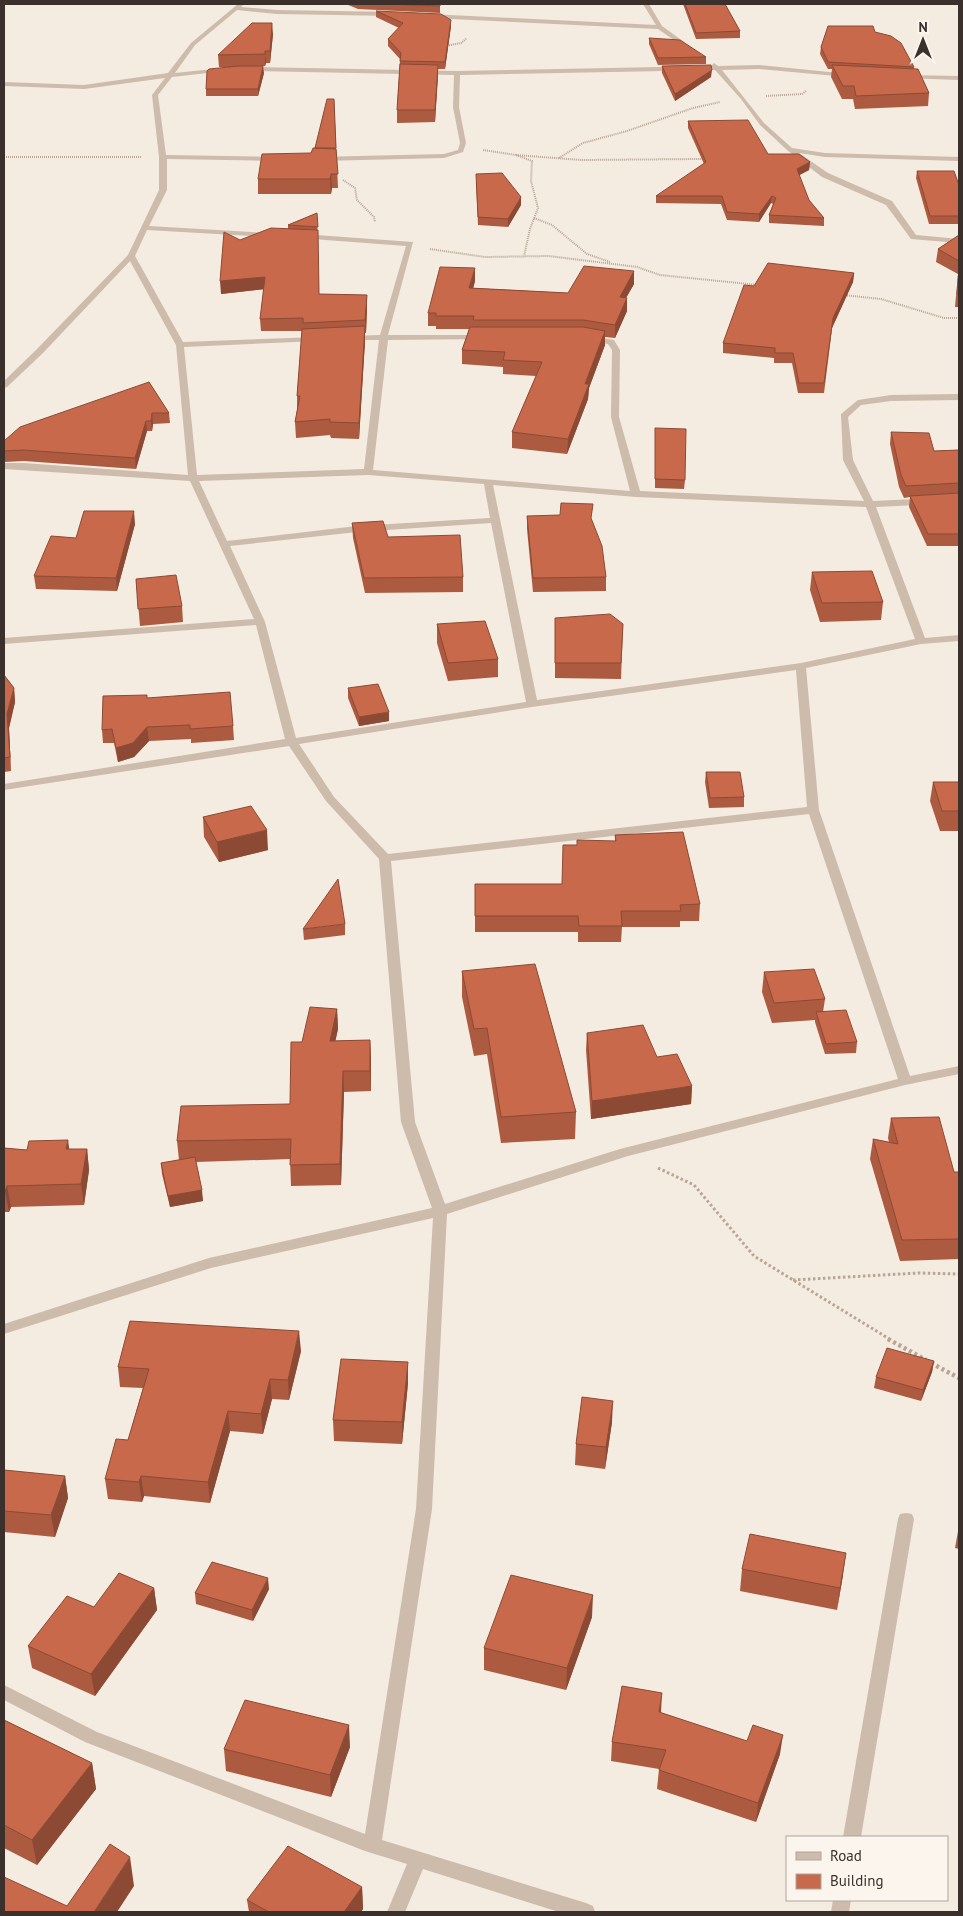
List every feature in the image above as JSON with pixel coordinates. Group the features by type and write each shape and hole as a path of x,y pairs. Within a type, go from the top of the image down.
{"street":[{"path":"646,4 660,27 696,54"},
{"path":"4,385 40,351 131,256 163,190 163,157 155,95 193,44 238,6 277,12 396,14"},
{"path":"426,16 660,27"},
{"path":"704,58 718,67 762,124 788,149 825,175 889,203 914,237 959,241"},
{"path":"239,69 457,73 759,67 852,75"},
{"path":"4,84 84,87 170,75 229,70"},
{"path":"310,159 340,160 444,156 461,151 463,143 456,106 457,73"},
{"path":"900,77 959,78"},
{"path":"788,149 825,155 959,159"},
{"path":"163,157 290,159"},
{"path":"144,228 272,235"},
{"path":"290,236 410,244 384,336 368,472"},
{"path":"131,256 180,345 193,478 260,622 291,741 330,798 385,858 408,1122 440,1211 424,1509 372,1845"},
{"path":"336,338 384,336 493,337"},
{"path":"583,337 611,342 616,350 614,417 636,494"},
{"path":"180,345 326,339"},
{"path":"921,641 870,504 848,460 844,416 858,403 891,398 959,397"},
{"path":"4,466 193,478 368,472 636,494 870,504 959,500"},
{"path":"488,482 532,704"},
{"path":"224,544 357,529 496,520"},
{"path":"4,640 260,622"},
{"path":"4,787 532,704 801,666 921,641 959,638"},
{"path":"801,666 813,810 905,1081"},
{"path":"385,858 813,810"},
{"path":"4,1329 209,1263 440,1211 625,1152 905,1081 959,1070"},
{"path":"852,1836 906,1518"},
{"path":"4,1692 91,1737 372,1845 586,1912"},
{"path":"396,1912 418,1860"}],"path":[{"path":"559,158 583,143 627,132 651,121 693,108 743,98 802,94 833,74"},
{"path":"463,143 481,149 516,155 559,158 704,159"},
{"path":"516,155 532,160 531,181 538,208 524,256"},
{"path":"4,157 163,157"},
{"path":"340,160 341,178 355,188 357,200 374,217 376,226 391,242"},
{"path":"534,218 552,226 587,254 618,264"},
{"path":"410,244 452,254 485,257 549,256 618,264 637,267 660,275 759,286"},
{"path":"834,294 881,299 944,318 959,318"},
{"path":"625,1152 694,1185 754,1256 868,1328 959,1378"},
{"path":"792,1280 919,1273 959,1274"}],"building":[{"path":"386,4 440,4 440,6"},
{"path":"685,4 725,4 740,31 696,33"},
{"path":"376,11 441,14 451,20 445,62 400,61 401,53 388,39 403,23"},
{"path":"252,23 272,23 270,51 265,51 265,54 218,55"},
{"path":"828,26 873,26 875,32 891,36 901,43 914,67 828,62 821,47"},
{"path":"649,38 680,40 706,57 658,58"},
{"path":"400,64 438,65 435,110 397,110"},
{"path":"711,65 712,70 675,94 662,66"},
{"path":"832,65 918,69 929,93 856,96 854,86 843,86"},
{"path":"263,66 258,89 206,89 207,71 209,69"},
{"path":"327,99 334,99 336,148 315,148"},
{"path":"748,120 768,154 799,154 810,162 797,169 809,200 824,218 769,215 776,198 772,196 759,214 727,212 722,196 656,196 706,162 688,121"},
{"path":"313,148 336,149 338,174 331,174 330,179 258,179 262,154 311,153"},
{"path":"917,171 954,171 959,185 959,216 930,216"},
{"path":"502,173 521,197 508,219 478,217 476,174"},
{"path":"317,213 318,227 288,225"},
{"path":"271,228 318,230 319,294 367,295 365,320 303,323 303,318 260,319 265,277 220,281 224,232 240,240"},
{"path":"959,235 959,261 938,249"},
{"path":"768,263 854,273 833,318 824,383 799,383 793,353 775,353 775,348 723,343 744,285 754,286"},
{"path":"584,266 634,271 620,297 627,298 615,325 583,320 473,320 474,316 436,316 436,313 428,313 440,267 475,268 469,288 568,293"},
{"path":"959,268 959,294 957,294"},
{"path":"365,326 359,423 330,422 330,419 295,422 300,396 297,396 302,329"},
{"path":"470,327 583,327 605,331 585,384 589,384 568,439 512,432 542,362 503,360 505,352 462,350"},
{"path":"149,382 169,413 152,413 151,421 146,421 135,458 23,450 4,451 4,441 20,427"},
{"path":"655,428 686,429 685,480 655,479"},
{"path":"891,432 929,433 934,451 959,450 959,483 906,486 901,475"},
{"path":"959,493 959,534 928,534 910,496"},
{"path":"561,503 593,504 591,518 602,546 606,577 533,578 527,516 560,515"},
{"path":"84,511 134,511 116,578 34,576 51,536 76,538"},
{"path":"383,521 388,537 460,535 463,577 364,578 352,523"},
{"path":"872,571 883,602 822,603 812,572"},
{"path":"176,575 182,606 138,609 136,579"},
{"path":"610,614 623,624 621,663 555,663 555,618"},
{"path":"485,621 498,659 448,663 437,624"},
{"path":"4,675 14,688 7,714 10,757 4,758"},
{"path":"378,684 389,712 359,717 348,688"},
{"path":"230,692 233,726 190,729 190,725 147,727 133,743 116,748 112,729 102,730 103,696 147,695 147,698"},
{"path":"706,772 740,772 744,797 710,798"},
{"path":"933,782 959,782 959,811 942,811"},
{"path":"251,806 267,830 217,842 203,817"},
{"path":"683,832 700,904 680,905 681,911 621,911 622,926 579,926 578,916 475,916 475,884 562,884 563,845 577,845 577,840 616,841 615,835"},
{"path":"338,879 345,924 303,929"},
{"path":"535,964 576,1112 501,1117 487,1028 474,1029 462,971"},
{"path":"814,969 825,999 774,1003 764,972"},
{"path":"310,1007 337,1009 330,1041 370,1040 370,1071 343,1071 340,1164 290,1165 291,1139 177,1141 181,1106 290,1104 291,1042 302,1042"},
{"path":"846,1010 857,1042 826,1044 816,1012"},
{"path":"643,1025 657,1057 677,1054 692,1086 592,1101 587,1033"},
{"path":"939,1117 954,1172 959,1172 959,1239 902,1240 873,1139 898,1144 891,1118"},
{"path":"68,1140 66,1149 87,1149 81,1184 7,1186 4,1191 4,1148 27,1150 29,1141"},
{"path":"195,1157 202,1190 168,1196 161,1163"},
{"path":"130,1321 299,1331 288,1380 270,1379 261,1414 228,1411 208,1482 141,1476 139,1482 105,1479 116,1439 128,1440 149,1369 118,1367"},
{"path":"887,1348 934,1361 923,1390 876,1377"},
{"path":"341,1359 408,1362 402,1422 333,1420"},
{"path":"582,1397 613,1401 606,1447 576,1444"},
{"path":"4,1470 65,1476 51,1515 4,1511"},
{"path":"750,1534 846,1553 840,1588 742,1569"},
{"path":"212,1562 268,1578 252,1610 195,1593"},
{"path":"119,1573 154,1588 91,1674 28,1646 67,1596 94,1607"},
{"path":"511,1575 593,1595 567,1668 484,1648"},
{"path":"622,1686 662,1693 659,1712 747,1741 753,1725 783,1735 758,1803 659,1770 666,1750 612,1742"},
{"path":"245,1700 349,1725 330,1775 224,1749"},
{"path":"4,1720 92,1763 32,1840 4,1825"},
{"path":"110,1844 130,1857 94,1912 4,1912 4,1877 67,1906"},
{"path":"288,1846 362,1887 344,1912 269,1912 247,1900"}]}
